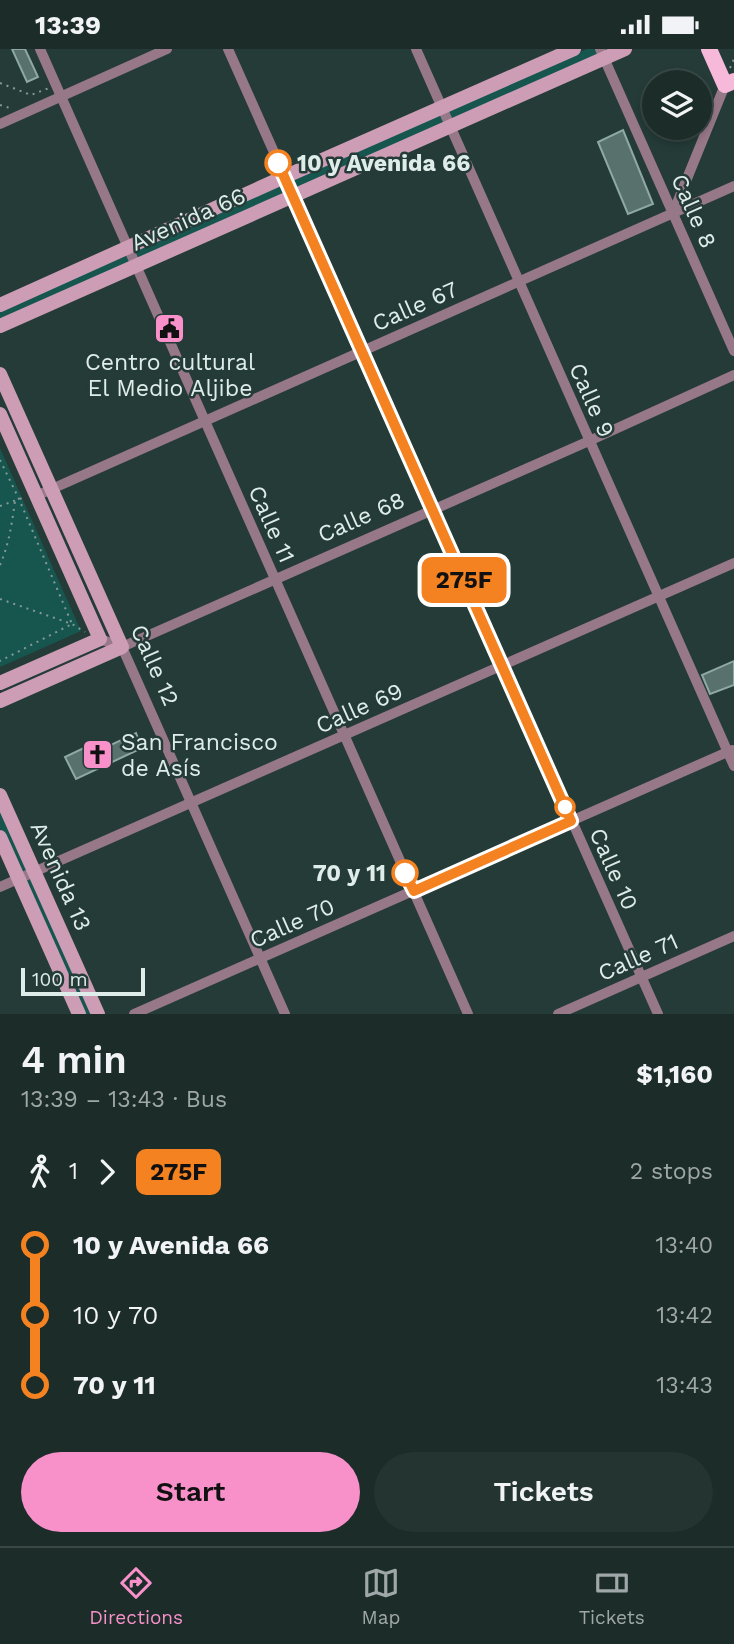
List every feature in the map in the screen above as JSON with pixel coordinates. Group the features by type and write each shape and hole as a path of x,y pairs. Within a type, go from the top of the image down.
{"main road":[{"name":"Avenida 66","path":"0,305 574,49"},
{"name":"Avenida 66","path":"0,326 450,126 602,53 625,49"},
{"path":"709,49 729,83"},
{"name":"Calle 12","path":"0,373 122,647"},
{"name":"Calle 12","path":"0,414 33,496 100,639"},
{"path":"0,683 100,639"},
{"name":"Calle 68","path":"0,701 122,647"},
{"name":"Avenida 13","path":"0,795 98,1014"},
{"name":"Avenida 13","path":"0,837 79,1014"}],"street":[{"name":"Calle 11","path":"40,49 468,1014"},
{"path":"0,124 167,49"},
{"name":"Calle 10","path":"228,49 658,1014"},
{"name":"Calle 9","path":"416,49 589,441 731,751 734,766"},
{"name":"Calle 8","path":"602,53 734,351"},
{"path":"673,213 729,83"},
{"name":"Calle 67","path":"33,496 734,186"},
{"name":"Calle 68","path":"122,647 734,375"},
{"name":"Calle 69","path":"0,887 734,563"},
{"path":"100,639 122,647"},
{"name":"Calle 12","path":"122,647 285,1014"},
{"name":"Calle 70","path":"134,1014 731,751"},
{"name":"Calle 71","path":"558,1014 734,936"}],"path":[{"path":"0,83 31,95 49,88"},
{"path":"0,460 72,624"},
{"path":"0,506 33,496"},
{"path":"0,565 7,550 15,501"},
{"path":"0,599 72,624 86,632"},
{"path":"0,661 72,624"}],"shaded area":[{"path":"587,49 616,49 0,320 0,309"},
{"path":"0,448 81,631 0,667"},
{"path":"0,809 91,1014 83,1014 0,828"}],"building":[{"path":"12,49 25,49 38,77 27,82"},
{"path":"623,130 653,204 628,214 598,142"},
{"path":"734,661 734,685 710,694 702,675"},
{"name":"San Francisco de Asís","path":"136,733 142,748 76,779 65,757 90,745 94,753"}],"bus line":[{"name":"275F","path":"278,163 571,821 414,891 405,873"}],"place":[{"name":"10 y Avenida 66","path":"278,163"},
{"name":"Centro cultural El Medio Aljibe","path":"170,328"},
{"name":"San Francisco de Asís","path":"98,755"},
{"name":"70 y 11","path":"405,873"}]}
